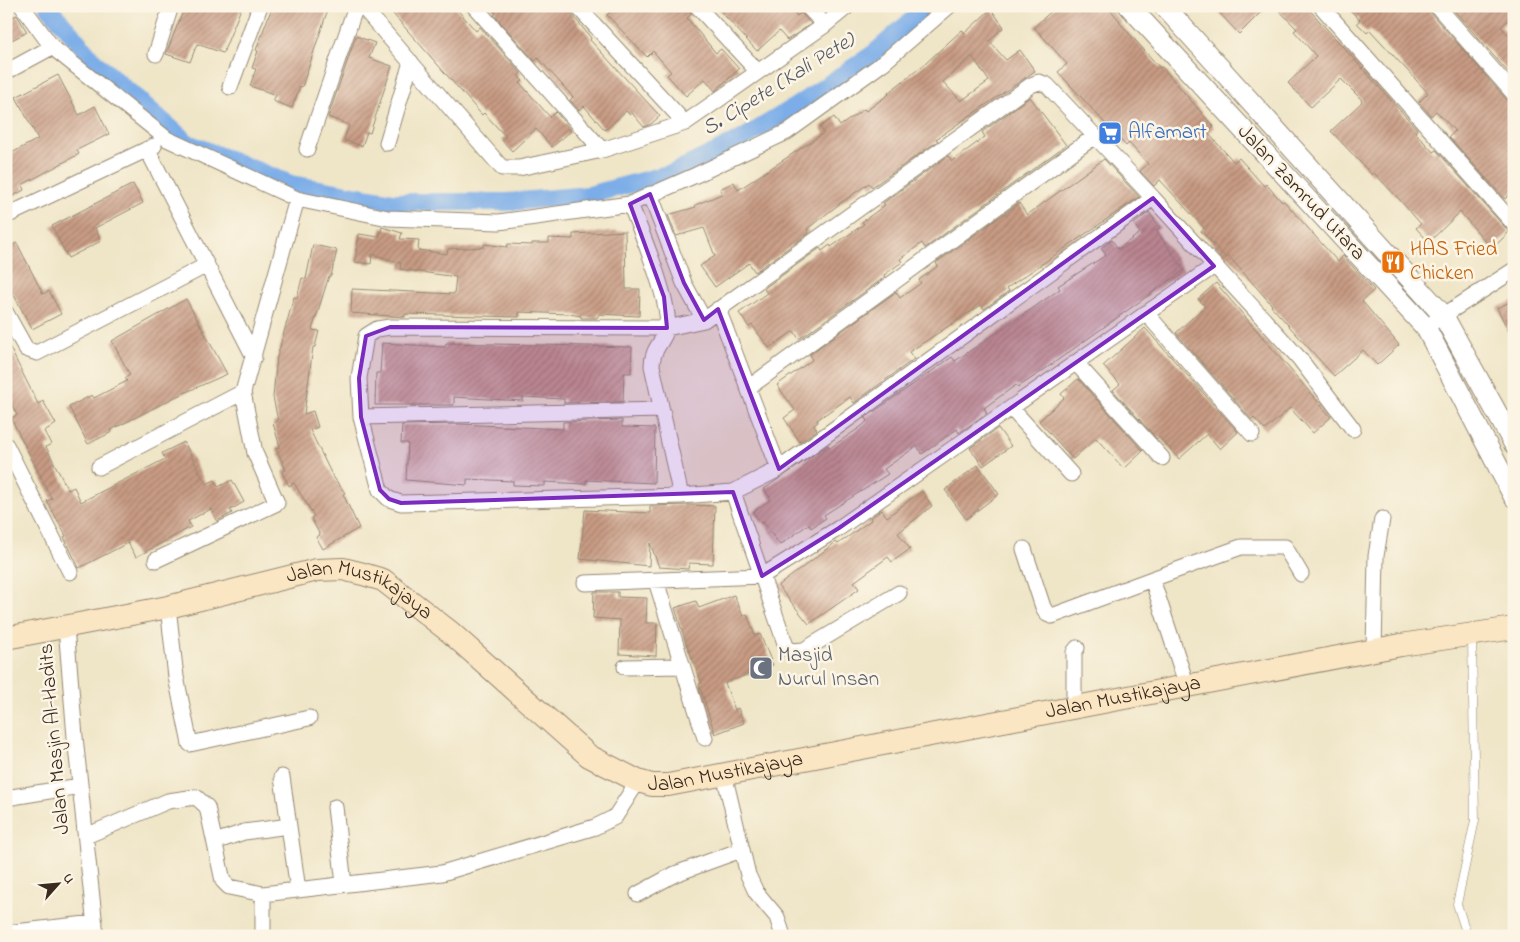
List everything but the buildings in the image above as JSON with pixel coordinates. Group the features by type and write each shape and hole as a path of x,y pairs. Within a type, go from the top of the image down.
{"main road":[{"name":"Jalan Mustikajaya","path":"6,638 168,607 317,570 343,570 383,580 450,632 589,756 638,781 652,785 668,785 1374,650 1514,628"}],"street":[{"path":"22,6 52,47 167,139 297,199 388,218 499,222 630,204 786,132 883,63 949,6"},
{"path":"156,54 170,6"},
{"path":"230,87 260,6"},
{"path":"307,149 356,6"},
{"path":"362,6 502,168 519,168 602,150 685,124 825,25 839,9"},
{"path":"474,6 602,150"},
{"path":"577,6 685,124"},
{"path":"697,6 758,72"},
{"path":"807,6 825,25"},
{"name":"Jalan Zamrud Utara","path":"1129,6 1426,328 1514,497"},
{"name":"Jalan Zamrud Utara","path":"1164,6 1443,315 1514,444"},
{"path":"1321,6 1514,224"},
{"path":"1437,6 1514,94"},
{"path":"6,72 52,47"},
{"path":"387,143 411,62"},
{"path":"1153,198 779,469 733,492 681,496 401,503 389,499 380,490 361,417 359,378 366,336 377,329 390,327 667,328 704,320 1031,85 1039,82 1047,85 1153,198 1299,358 1352,429"},
{"path":"748,388 1095,136"},
{"path":"6,216 167,139"},
{"path":"147,149 254,357"},
{"path":"650,194 684,283 704,320"},
{"path":"156,560 277,503 255,453 243,392 297,199"},
{"path":"630,204 664,297 667,328 652,354 652,366 681,496"},
{"path":"6,313 26,349 37,353 207,266"},
{"path":"585,583 762,576 839,528 1214,266"},
{"path":"1426,328 1514,270"},
{"path":"718,309 779,469"},
{"path":"1146,313 1252,434"},
{"path":"1076,363 1162,458"},
{"path":"99,467 243,392"},
{"path":"1011,408 1071,474"},
{"path":"361,417 662,410"},
{"path":"6,445 70,572"},
{"path":"733,492 786,646 796,652 804,650 900,593"},
{"path":"1374,650 1376,556 1382,519"},
{"path":"1024,549 1043,607 1047,614 1052,616 1241,546 1285,547 1302,574"},
{"path":"1152,579 1187,686"},
{"path":"656,581 705,738"},
{"path":"168,607 176,677 190,744 310,718"},
{"name":"Jalan Masjin Al-Hadits","path":"66,627 95,930"},
{"path":"1074,707 1074,652 1077,648"},
{"path":"625,667 682,666"},
{"path":"724,774 748,875 756,892 777,917 783,936"},
{"path":"282,777 298,890"},
{"path":"86,836 168,801 196,797 207,807 223,881 229,887 263,894 442,873 595,827 615,817 638,781"},
{"path":"6,798 80,786"},
{"path":"335,807 344,884"},
{"path":"214,842 244,832 289,826"},
{"path":"638,894 675,874 742,850"},
{"path":"263,894 263,936"},
{"path":"6,933 95,930"}],"lane":[{"path":"1466,932 1457,904 1475,820 1472,635"}],"highlighted area":[{"path":"650,194 684,283 704,320 718,309 779,469 1153,198 1214,266 839,528 762,576 733,492 401,503 389,499 380,490 361,417 359,378 366,336 390,327 667,328 664,297 630,204"}],"waterway":[{"name":"S. Cipete (Kali Pete)","path":"48,6 95,62 188,143 291,184 394,202 508,202 589,195 672,173 742,139 793,108 873,54 928,6"}],"place":[{"name":"Alfamart","path":"1110,133"},
{"name":"HAS Fried Chicken","path":"1393,262"},
{"name":"Masjid Nurul Insan","path":"761,668"}]}
